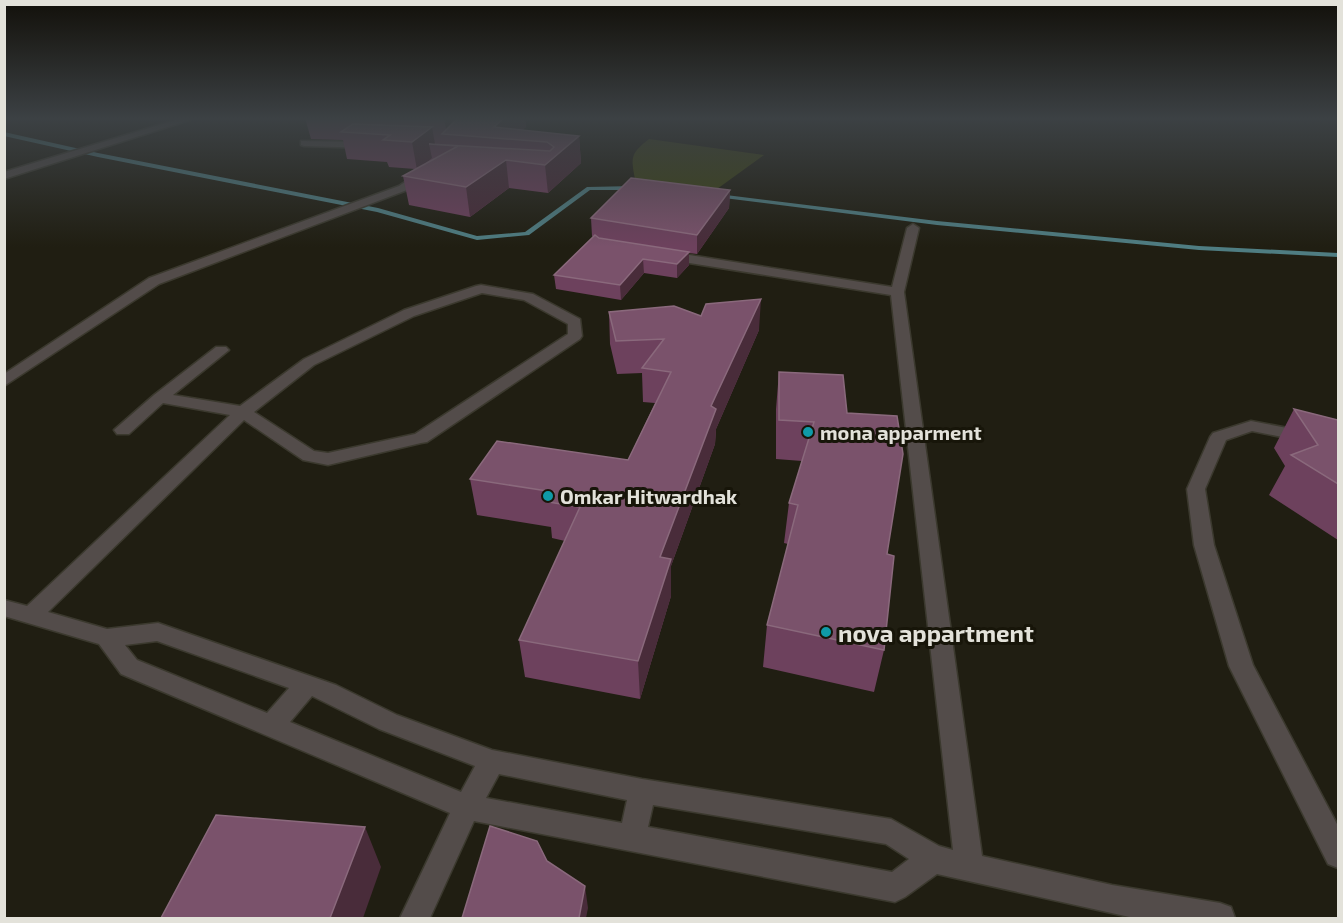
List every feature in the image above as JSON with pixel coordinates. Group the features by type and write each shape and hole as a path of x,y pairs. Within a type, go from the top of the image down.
{"street":[{"path":"4,176 54,161"},
{"path":"4,381 153,281 403,188 432,165"},
{"path":"913,228 897,292 969,868"},
{"path":"656,254 897,292"},
{"path":"30,617 243,412 309,362 409,313 481,289 528,297 575,322 575,336 421,438 328,459 309,456 243,412 160,398"},
{"path":"123,430 220,350"},
{"path":"1338,452 1293,434 1251,426 1219,437 1196,489 1204,545 1241,666 1338,854"},
{"path":"4,609 107,638 158,632 327,692 388,722 492,761 642,791 891,832 933,860 1112,909 1220,918"},
{"path":"107,638 129,667 467,807 895,887 933,860"},
{"path":"271,726 307,685"},
{"path":"415,918 467,807 492,761"},
{"path":"632,838 642,791"}],"green space":[{"path":"633,161 756,161 717,189 635,179"}],"building":[{"path":"430,161 504,161 466,187 403,176"},
{"path":"514,161 550,161 545,165"},
{"path":"631,178 730,190 697,235 591,218"},
{"path":"595,235 599,238 689,252 677,264 643,259 620,285 554,275"},
{"path":"761,299 711,406 716,409 660,557 671,559 638,661 519,640 580,507 548,502 554,492 470,479 497,441 628,460 671,372 642,368 664,339 616,341 609,312 674,306 701,316 706,304"},
{"path":"779,372 843,375 847,413 897,416 903,454 887,554 894,556 884,650 767,625 798,505 789,503 814,422 779,420"},
{"path":"1294,409 1338,420 1338,484 1291,455 1318,445"},
{"path":"216,815 365,827 330,918 161,918"},
{"path":"490,826 537,841 547,861 585,886 579,918 462,918"}],"waterway":[{"path":"129,161 378,210 477,238 527,234 589,188 634,188"},
{"path":"718,196 937,223 1199,248 1338,255"}],"place":[{"name":"mona apparment","path":"808,432"},
{"name":"Omkar Hitwardhak","path":"548,496"},
{"name":"nova appartment","path":"826,632"}]}
